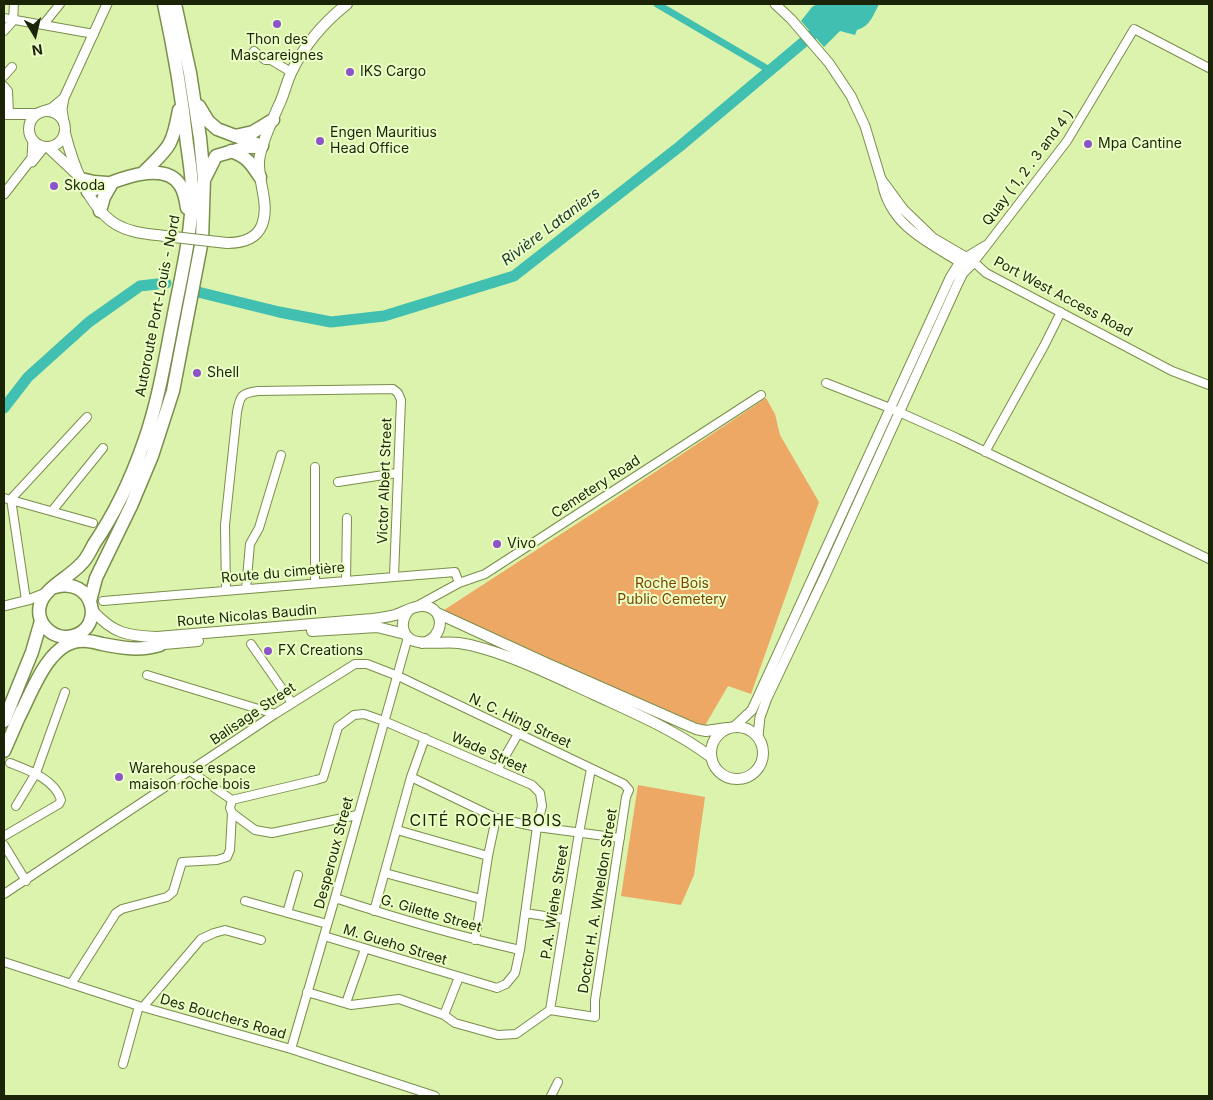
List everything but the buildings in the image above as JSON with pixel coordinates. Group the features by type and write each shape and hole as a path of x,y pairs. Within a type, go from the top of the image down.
{"highway":[{"name":"Autoroute Port-Louis - Nord","path":"50,590 82,564 102,533 120,499 145,441 161,379 191,225 192,188 182,97 163,4"},
{"name":"Autoroute Port-Louis - Nord","path":"95,604 96,578 131,506 152,456 173,392 202,240 204,179 195,99 175,4"},
{"path":"143,173 172,142 182,97"},
{"path":"195,99 208,121 217,129 262,146"},
{"path":"235,136 253,132 273,120"},
{"path":"204,179 216,156 247,147 262,146"},
{"path":"231,151 243,156 250,162 260,177"},
{"path":"88,192 143,173 166,175 180,185 191,225"},
{"path":"81,178 94,182 112,183"},
{"path":"100,211 104,197 112,183"},
{"path":"4,721 32,652 40,618 40,603 50,590 69,584 76,586 95,604 89,624 79,634 64,637 50,632 40,618"},
{"path":"4,751 42,664 64,637"},
{"path":"19,717 48,662 61,648 80,640 133,649 146,649 160,645"}],"main road":[{"path":"8,114 48,111 57,114 64,122 69,150 88,192 100,211 114,223 129,230 166,236 227,243 244,242 255,235 262,226 265,203 259,160 262,146 291,72 313,35 346,4"},
{"path":"40,113 31,121 29,129 33,140 46,147 81,178"},
{"path":"8,114 29,129"},
{"path":"46,147 58,143 65,133"},
{"name":"Route Nicolas Baudin","path":"95,604 113,629 139,637 372,619 386,617 414,608"},
{"path":"711,757 686,738 503,655 460,643 420,643 406,636 403,624 404,619 414,608 423,606 538,660 696,729 706,731 731,727 744,727 758,736 762,744 763,753 762,762 757,769 751,775 742,779 724,776 717,771 712,763 711,747 714,739 731,727"},
{"path":"420,643 428,642 437,634 440,622 436,612"},
{"name":"Route Nicolas Baudin","path":"79,634 133,645 160,645 366,627 389,629 406,636"}],"street":[{"path":"4,31 13,20 14,4"},
{"path":"43,26 60,4"},
{"path":"64,122 62,109 64,98 107,4"},
{"path":"775,4 791,19 829,63 851,96 865,126 884,195 895,214 906,226 932,247 967,262"},
{"path":"4,18 94,34"},
{"name":"Quay ( 1, 2 . 3 and 4 )","path":"967,262 987,244 1067,141 1134,29 1209,68"},
{"path":"254,51 265,60 271,60 291,72"},
{"path":"4,76 12,67"},
{"path":"4,86 8,91 8,114"},
{"path":"40,113 52,108 64,98"},
{"path":"4,194 32,158 33,140"},
{"path":"26,167 46,147"},
{"path":"731,727 752,710 950,278 967,262"},
{"path":"758,736 760,717 767,698 900,412 967,262"},
{"name":"Port West Access Road","path":"967,262 1172,371 1209,385"},
{"path":"985,452 1061,312"},
{"path":"826,383 900,412 1209,559"},
{"name":"Victor Albert Street","path":"226,591 225,525 231,463 239,401 247,393 393,389 398,393 400,400 394,576"},
{"name":"Cemetery Road","path":"414,608 459,583 485,574 762,395"},
{"path":"7,499 87,417"},
{"path":"52,511 103,448"},
{"path":"246,589 250,544 259,528 281,455"},
{"path":"315,468 315,583"},
{"path":"338,482 397,473"},
{"path":"7,499 93,523"},
{"path":"7,499 27,600 40,618"},
{"path":"346,580 347,518"},
{"name":"Route du cimetière","path":"95,604 346,580 455,572 459,583"},
{"path":"4,606 27,600 50,590"},
{"path":"436,612 440,593"},
{"name":"Desperoux Street","path":"291,1049 398,676 406,636"},
{"path":"400,663 411,648 420,643"},
{"path":"251,644 292,703"},
{"name":"Balisage Street","path":"4,894 275,714 355,664 367,664 398,676"},
{"path":"146,675 275,714"},
{"name":"N. C. Hing Street","path":"398,676 624,784 629,790"},
{"path":"16,806 36,773 65,692"},
{"name":"Wade Street","path":"232,800 323,778 338,727 354,715 364,714 425,738 532,785 540,793 542,806 537,827 520,950 515,973 506,984"},
{"path":"497,770 518,734"},
{"path":"374,911 411,777 425,738"},
{"path":"4,836 59,804 62,800 59,793 36,773 10,763"},
{"name":"P.A. Wiehe Street","path":"550,1010 591,769"},
{"path":"71,984 116,912 167,897 173,892 182,862 217,860 227,857 230,850 232,813 230,808 232,800 190,772"},
{"path":"411,777 496,818 537,827 620,838"},
{"name":"Doctor H. A. Wheldon Street","path":"550,1010 595,1017 595,1000 626,797 629,790"},
{"path":"232,813 255,830 272,833 357,815"},
{"path":"475,940 496,818"},
{"path":"397,830 488,856"},
{"path":"4,845 26,881"},
{"path":"385,873 481,900"},
{"path":"287,913 298,875"},
{"name":"G. Gilette Street","path":"335,898 475,940 520,950"},
{"path":"245,901 327,924"},
{"path":"525,913 564,919"},
{"path":"123,1064 141,1007 201,939 225,930 260,940"},
{"name":"M. Gueho Street","path":"324,936 497,988 506,984"},
{"path":"346,1003 365,949"},
{"name":"Des Bouchers Road","path":"4,962 141,1007 291,1049 435,1096"},
{"path":"444,1015 460,977"},
{"path":"307,992 351,1005 398,1000 444,1015 455,1023 498,1035 516,1034 550,1010"},
{"path":"551,1096 558,1082"}],"green space":[{"name":"Roche Bois Public Cemetery","path":"766,398 775,414 780,435 819,502 751,694 728,686 703,729 441,612 604,506"},
{"path":"638,785 705,797 694,875 681,905 621,896"}],"water":[{"path":"817,4 879,4 871,20 857,30 855,35 840,31 824,47 801,21 812,7"}],"waterway":[{"path":"657,4 771,71"},
{"name":"Rivière Lataniers","path":"198,292 279,312 331,322 384,316 514,276 679,147 812,35"},
{"name":"Rivière Lataniers","path":"4,408 28,377 89,322 140,286 166,283"}],"place":[{"name":"Thon des Mascareignes","path":"277,24"},
{"name":"IKS Cargo","path":"350,72"},
{"name":"Engen Mauritius Head Office","path":"320,141"},
{"name":"Mpa Cantine","path":"1088,144"},
{"name":"Skoda","path":"54,186"},
{"name":"Shell","path":"197,373"},
{"name":"Vivo","path":"497,544"},
{"name":"FX Creations","path":"268,651"},
{"name":"Warehouse espace maison roche bois","path":"119,777"}],"district":[{"name":"CITÉ ROCHE BOIS","path":"486,821"}]}
